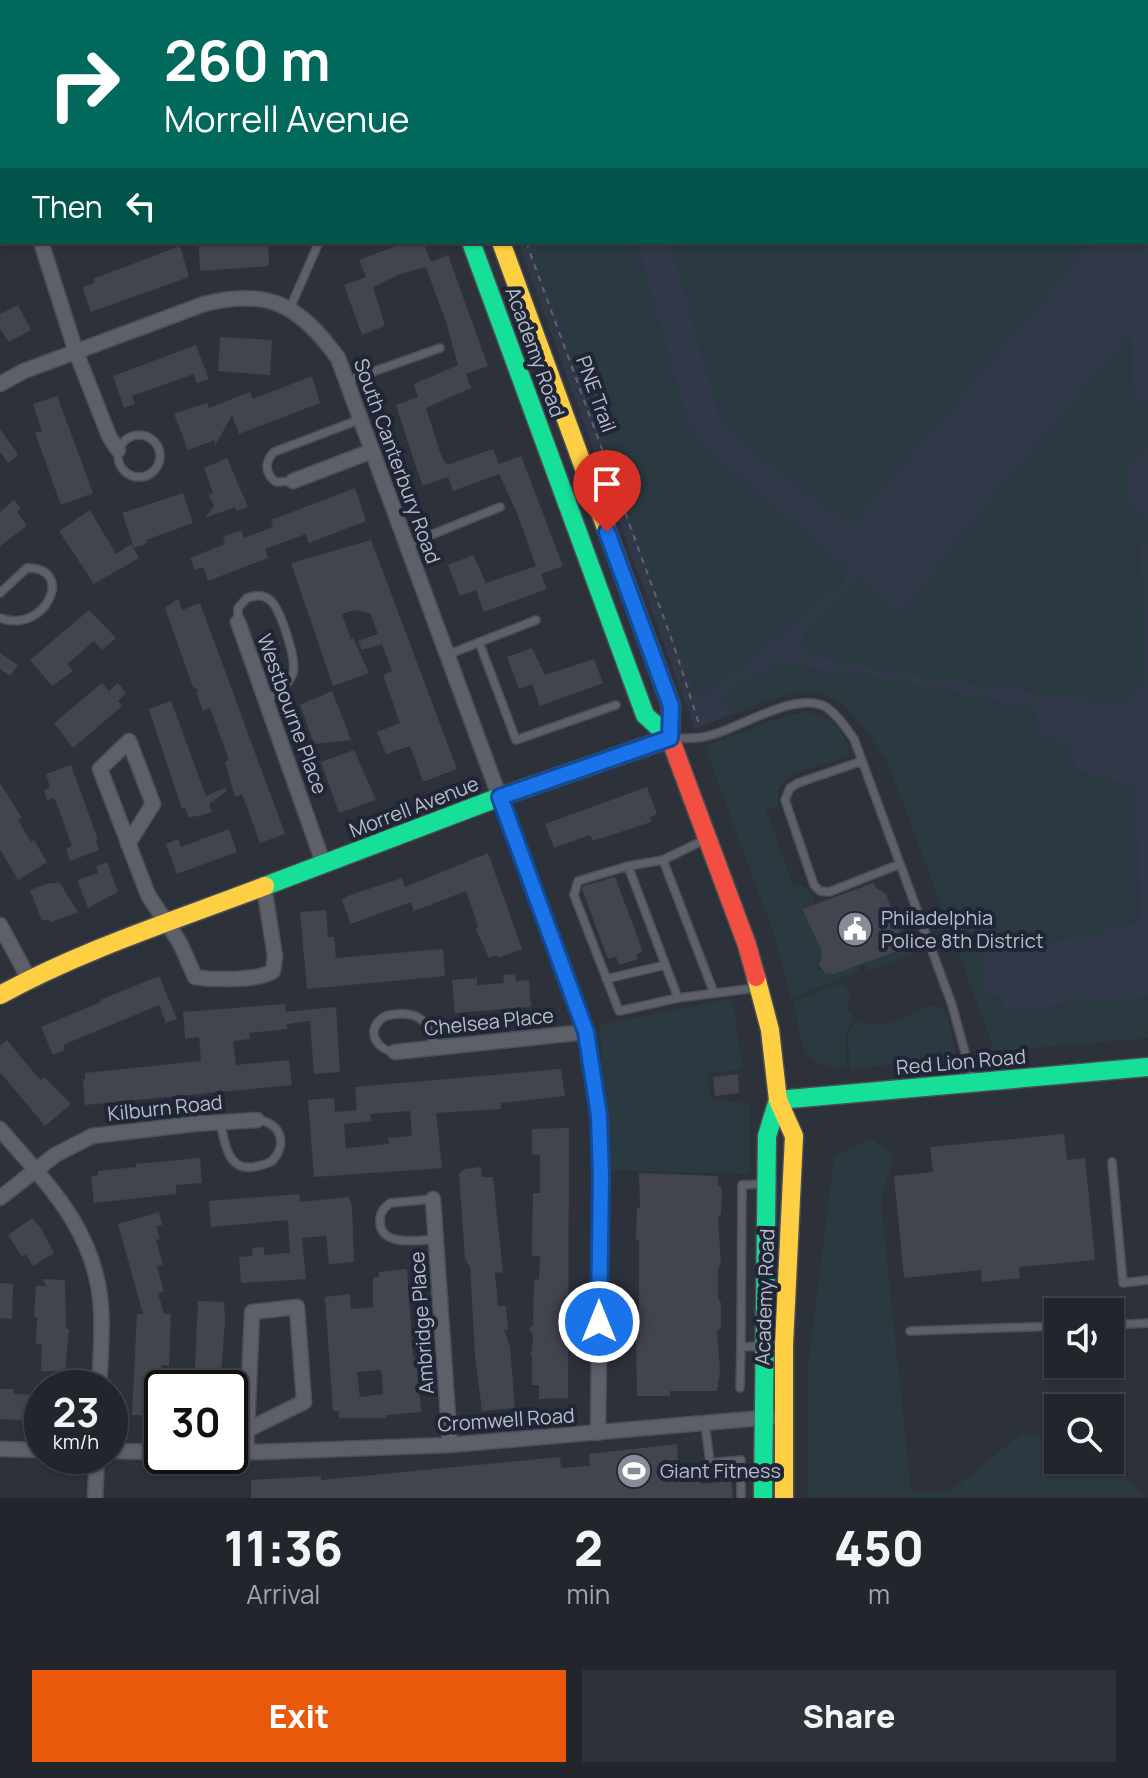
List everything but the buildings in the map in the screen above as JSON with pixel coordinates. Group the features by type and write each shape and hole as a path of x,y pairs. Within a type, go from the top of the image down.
{"main road":[{"name":"Academy Road","path":"472,244 645,715 670,738"},
{"name":"Academy Road","path":"502,244 671,706 670,738 736,910 770,1030 778,1100 794,1136 784,1345 784,1498"},
{"name":"Morrell Avenue","path":"0,995 29,979 166,923 500,797 670,738"},
{"name":"Red Lion Road","path":"778,1100 1148,1067"},
{"name":"Academy Road","path":"763,1498 767,1136 778,1100"}],"street":[{"path":"42,244 76,352 109,436 118,450"},
{"name":"South Canterbury Road","path":"0,384 24,371 229,297 259,298 290,308 317,329 338,358 586,1032 599,1116 601,1175 598,1433"},
{"path":"293,481 372,451"},
{"name":"Westbourne Place","path":"238,622 324,865"},
{"path":"128,844 153,804 129,741 100,769 128,844 148,895 180,943 195,977 250,977 268,975 273,971 275,956 264,887"},
{"path":"0,925 29,979"},
{"name":"Chelsea Place","path":"395,1052 586,1032"},
{"name":"Kilburn Road","path":"0,1198 34,1169 74,1143 92,1136 257,1120"},
{"path":"0,1129 70,1211 85,1242 96,1273 101,1308 99,1370"},
{"name":"Ambridge Place","path":"433,1199 450,1445"},
{"path":"297,1307 304,1402 247,1430 252,1312 297,1307"},
{"name":"Cromwell Road","path":"248,1454 450,1445 763,1416 784,1417"},
{"path":"0,1449 24,1450"},
{"path":"95,1498 96,1474"}],"lane":[{"path":"290,308 318,244"},
{"path":"347,381 440,348"},
{"path":"293,481 282,484 271,478 267,462 274,452 361,419"},
{"path":"145,435 159,448 159,462 152,473 133,476 127,474 119,463 118,450 131,436 145,435"},
{"path":"406,545 500,507"},
{"path":"0,593 27,568 46,574 53,586 51,599 33,617 12,622 0,618"},
{"path":"238,622 238,608 247,598 254,595 267,598 276,608 295,658 291,679 266,703"},
{"path":"447,655 536,620"},
{"path":"479,642 516,740 616,705"},
{"path":"670,738 703,737 806,702 824,706 839,718 854,739 952,1005 974,1084"},
{"path":"862,761 798,783 787,794 785,800 814,885 820,891 829,892 900,864"},
{"path":"708,838 663,860 628,866 578,881 574,895 619,1011 678,998 759,987"},
{"path":"663,860 714,993"},
{"path":"628,866 678,998"},
{"path":"606,979 665,965"},
{"path":"395,1052 383,1050 374,1035 377,1023 392,1014 407,1013 422,1018 431,1031 435,1048"},
{"path":"220,1122 228,1156 245,1166 272,1161 281,1149 277,1128 264,1120 257,1120"},
{"path":"1112,1162 1123,1283 1148,1280"},
{"path":"740,1388 742,1185 768,1184"},
{"path":"433,1199 390,1203 380,1220 383,1232 394,1240 437,1239"},
{"path":"1124,1324 1148,1323"},
{"path":"910,1331 1044,1326"},
{"path":"741,1347 784,1345"},
{"path":"705,1422 710,1463 741,1460 741,1498"}],"path":[{"name":"PNE Trail","path":"527,244 673,643 703,737"}],"shaded area":[{"path":"519,244 1148,244 1148,1037 995,1051 888,762 864,727 839,700 819,693 796,692 695,729"},
{"path":"530,244 638,244 683,405 701,444 848,568 843,582 804,616 740,669 697,699"},
{"path":"671,244 1091,244 854,523 822,505 786,478 719,416"},
{"path":"1131,337 1134,402 1148,403 1148,450 1144,450 1129,465 1129,498 1148,526 1148,541 1140,542 1144,684 1137,686 1131,701 1084,700 1080,694 1072,698 930,677 847,663 804,650 802,639 805,631 860,578 900,612 940,566 937,563 1126,338"},
{"path":"786,665 865,675 1026,706 1036,712 1040,732 1071,749 1075,770 1136,786 1141,923 1103,926 1104,936 982,947 985,996 1003,996 1003,1009 1148,996 1148,1038 995,1051 888,762 861,723 839,702 811,692 784,695 752,706 749,710 738,710 718,701 749,677"},
{"path":"805,712 821,717 840,731 849,754 790,778 778,794 779,805 766,810 794,887 802,885 813,897 815,904 802,909 822,953 819,969 829,973 857,965 860,971 791,998 772,929 705,747 779,718"},
{"path":"899,927 910,934 913,953 870,971 867,969 865,963 907,947 906,937 903,939"},
{"path":"842,983 850,989 848,1009 854,1017 845,1036 846,1067 818,1063 810,1057 801,1039 794,1001"},
{"path":"732,998 743,1069 707,1074 711,1100 749,1103 749,1174 607,1170 600,1025"},
{"path":"934,1005 944,1010 951,1028 956,1058 850,1069 848,1034 857,1020 866,1024 885,1024"},
{"path":"871,1138 894,1156 881,1201 911,1492 951,1491 1021,1434 1044,1436 1044,1474 1123,1474 1144,1498 808,1498 807,1377 834,1157"}],"traffic: fast":[{"path":"472,244 645,715 670,738"},
{"path":"265,886 500,797 670,738"},
{"path":"778,1100 1148,1067"},
{"path":"763,1498 767,1136 778,1100"}],"traffic: slow":[{"path":"502,244 662,681"},
{"path":"0,995 97,949 265,886"},
{"path":"756,977 770,1030 778,1100 794,1136 784,1345 784,1498"}],"traffic: jam":[{"path":"662,681 671,706 670,738 756,977"}],"place":[{"name":"Philadelphia Police 8th District","path":"855,929"},
{"name":"Giant Fitness","path":"634,1471"}],"route":[{"path":"599,1322 599,1116 586,1032 500,797 670,738 671,706 607,532"}]}
